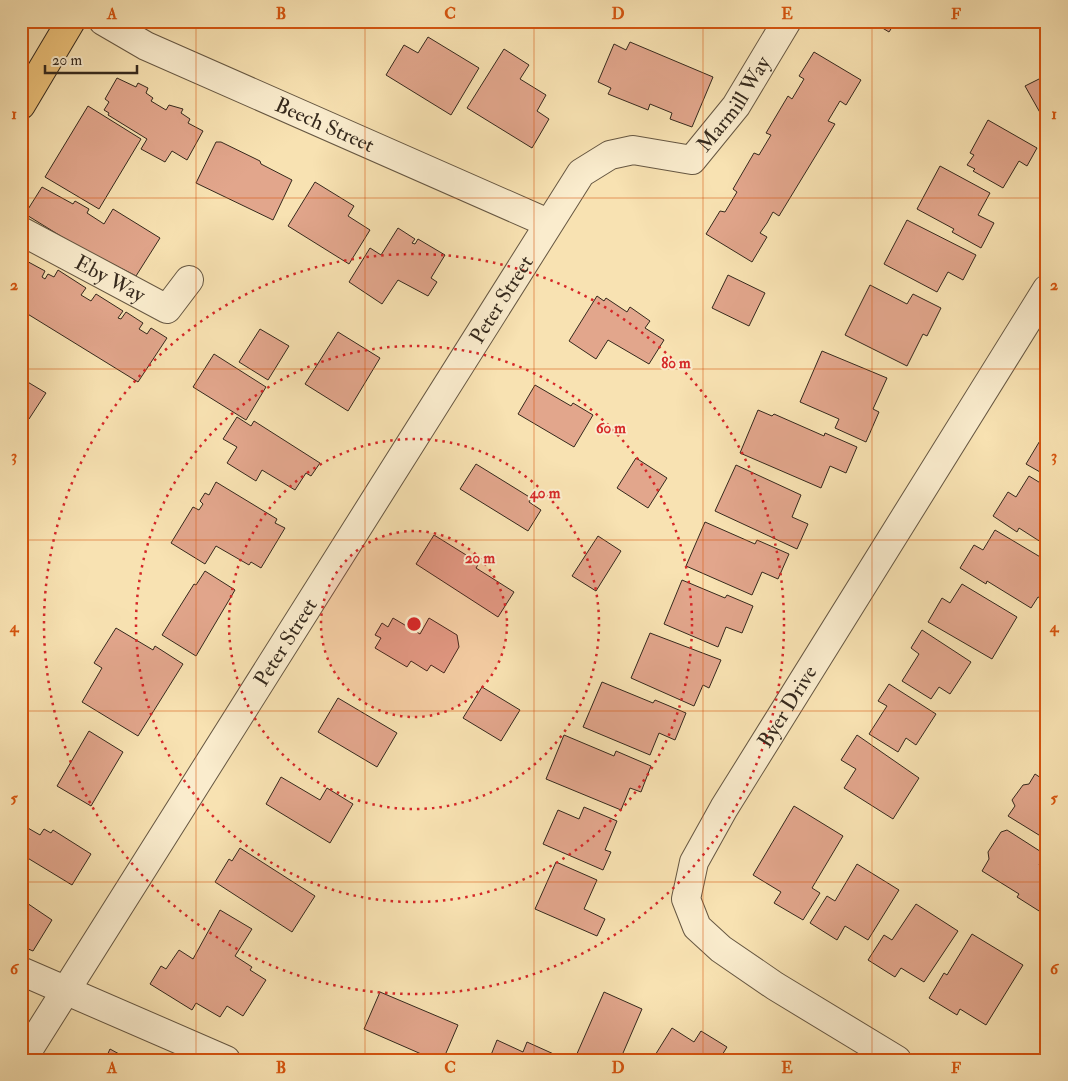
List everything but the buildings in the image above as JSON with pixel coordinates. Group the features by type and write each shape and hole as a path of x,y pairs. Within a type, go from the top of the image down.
{"main road":[{"path":"21,105 71,21"}],"street":[{"name":"Beech Street","path":"103,21 146,46 548,223"},
{"name":"Marmill Way","path":"548,223 581,172 610,155 633,150 692,160 736,106 787,21"},
{"name":"Peter Street","path":"22,1060 548,223"},
{"name":"Eby Way","path":"21,231 167,309 189,280"},
{"name":"Byer Drive","path":"897,1060 775,986 721,949 697,928 686,898 694,862 724,808 1047,289"},
{"path":"21,971 226,1060"}]}
